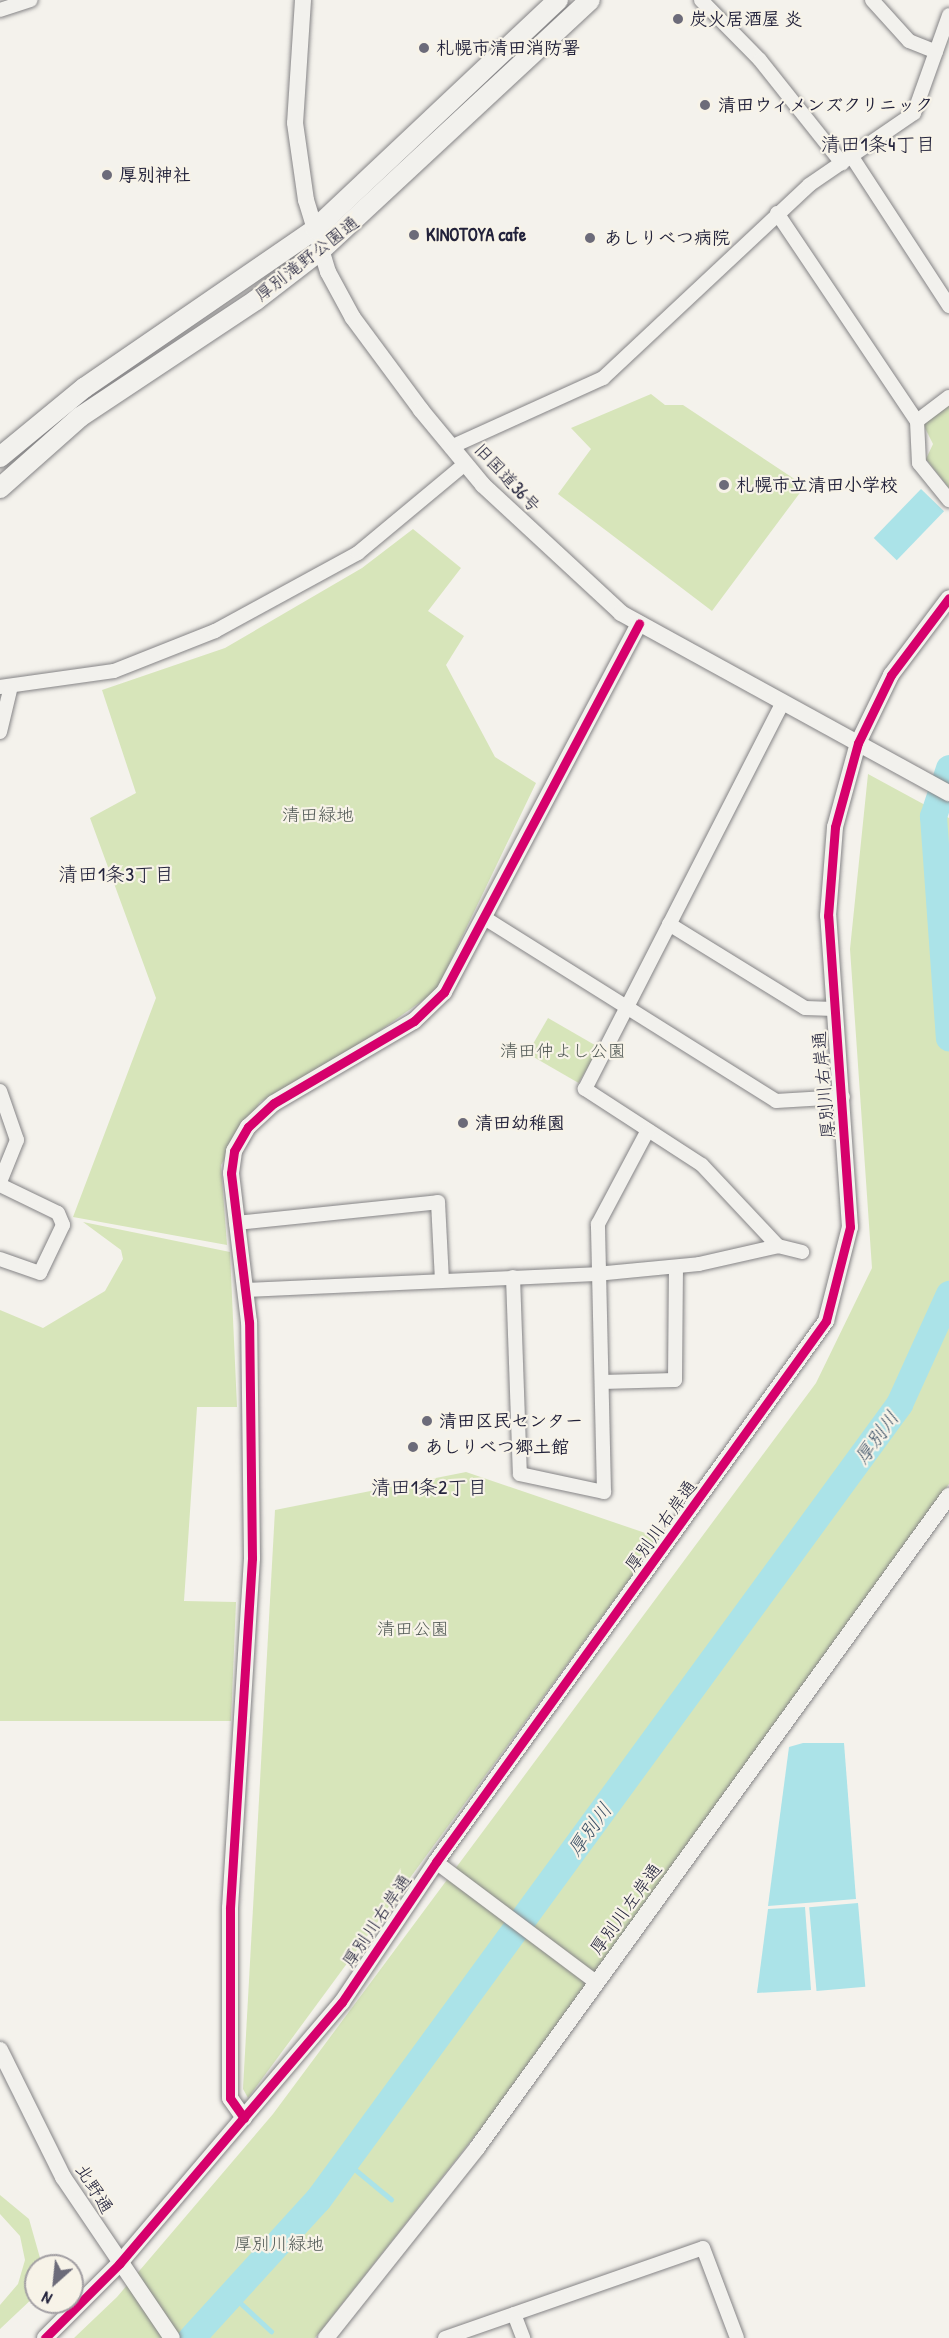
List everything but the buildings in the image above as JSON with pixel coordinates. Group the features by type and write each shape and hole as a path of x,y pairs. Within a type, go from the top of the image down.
{"main road":[{"name":"厚別滝野公園通","path":"0,457 84,388 315,229 558,0"},
{"name":"厚別滝野公園通","path":"0,488 80,417 256,300 321,250 590,0"}],"street":[{"path":"0,10 30,0"},
{"name":"旧国道36号","path":"303,0 295,123 321,250 353,318 451,447 554,556 639,623 949,793"},
{"path":"701,0 760,60 847,160 949,306"},
{"path":"872,0 909,41 936,51"},
{"path":"451,447 603,378 777,213 914,113 949,15"},
{"path":"777,213 917,422 919,463 949,500"},
{"path":"917,422 949,397"},
{"path":"0,732 6,687 114,671 215,631 358,553 465,464"},
{"name":"厚別川右岸通","path":"45,2338 119,2264 342,2002 436,1862 826,1322 850,1227 843,1097 834,1009 830,860 858,744 904,653 949,598"},
{"path":"244,2118 230,2098 230,1908 252,1614 246,1290 231,1173 234,1151 248,1127 274,1103 429,1010 483,917 639,623"},
{"path":"778,1246 702,1165 585,1089 783,702"},
{"path":"483,917 776,1101 843,1097"},
{"path":"669,924 805,1008 834,1009"},
{"path":"0,1091 17,1140 0,1184 58,1213 63,1225 40,1273 0,1258"},
{"path":"513,1277 520,1474 604,1492 602,1382 596,1275 598,1224 648,1130"},
{"path":"236,1223 438,1202 442,1280"},
{"path":"246,1290 596,1275 676,1267 778,1246 802,1252"},
{"path":"602,1382 675,1380 676,1267"},
{"name":"厚別川左岸通","path":"326,2338 477,2148 949,1496"},
{"path":"436,1862 597,1983"},
{"name":"北野通","path":"0,2050 32,2124 119,2264 172,2338"},
{"path":"446,2338 703,2248 737,2338"},
{"path":"514,2314 523,2338"}],"green space":[{"path":"651,394 665,405 683,405 805,486 712,611 558,494 591,449 571,428"},
{"path":"949,405 949,488 926,459 933,444 923,424"},
{"name":"清田緑地","path":"413,529 461,568 428,611 464,636 446,665 495,757 536,783 436,991 361,1044 260,1102 221,1165 227,1245 73,1217 156,998 90,818 136,793 102,690 225,648 362,568"},
{"name":"厚別川緑地","path":"868,774 949,818 949,1484 485,2123 315,2338 74,2338 117,2297 273,2114 816,1383 872,1268 850,949"},
{"name":"清田仲よし公園","path":"548,1018 599,1048 579,1083 528,1054"},
{"path":"83,1222 230,1252 237,1407 197,1407 184,1601 236,1602 231,1721 0,1721 0,1310 43,1328 105,1291 123,1259 121,1250"},
{"name":"清田公園","path":"466,1472 660,1538 248,2098 243,2089 275,1510"},
{"path":"0,2195 29,2219 39,2254 24,2255 20,2236 0,2214"},
{"path":"24,2263 24,2306 0,2329 0,2305 18,2284"}],"water":[{"path":"921,489 944,511 897,560 874,538"},
{"path":"803,1743 844,1743 856,1899 768,1906 789,1747"},
{"path":"858,1903 865,1987 817,1991 809,1907"},
{"path":"805,1907 811,1990 757,1993 768,1909"}],"waterway":[{"name":"厚別川","path":"949,768 933,816 949,1037"},
{"name":"厚別川","path":"191,2338 318,2199 899,1404 949,1294"},
{"path":"345,2161 391,2199"},
{"path":"233,2296 271,2331"}],"cycle path":[{"path":"45,2338 119,2264 342,2002 436,1862 826,1321 850,1227 828,916 835,827 858,743 891,675 949,598"},
{"path":"244,2118 230,2098 230,1908 252,1558 249,1322 231,1173 234,1151 248,1127 274,1103 414,1021 444,992 639,623"}],"place":[{"name":"炭火居酒屋 炎","path":"678,19"},
{"name":"札幌市清田消防署","path":"424,48"},
{"name":"清田ウィメンズクリニック","path":"705,105"},
{"name":"厚別神社","path":"107,175"},
{"name":"KINOTOYA cafe","path":"414,235"},
{"name":"あしりべつ病院","path":"590,238"},
{"name":"札幌市立清田小学校","path":"724,485"},
{"name":"清田幼稚園","path":"463,1123"},
{"name":"清田区民センター","path":"427,1421"},
{"name":"あしりべつ郷土館","path":"413,1447"}],"district":[{"name":"清田1条4丁目","path":"878,143"},
{"name":"清田1条3丁目","path":"116,873"},
{"name":"清田1条2丁目","path":"429,1486"}]}
